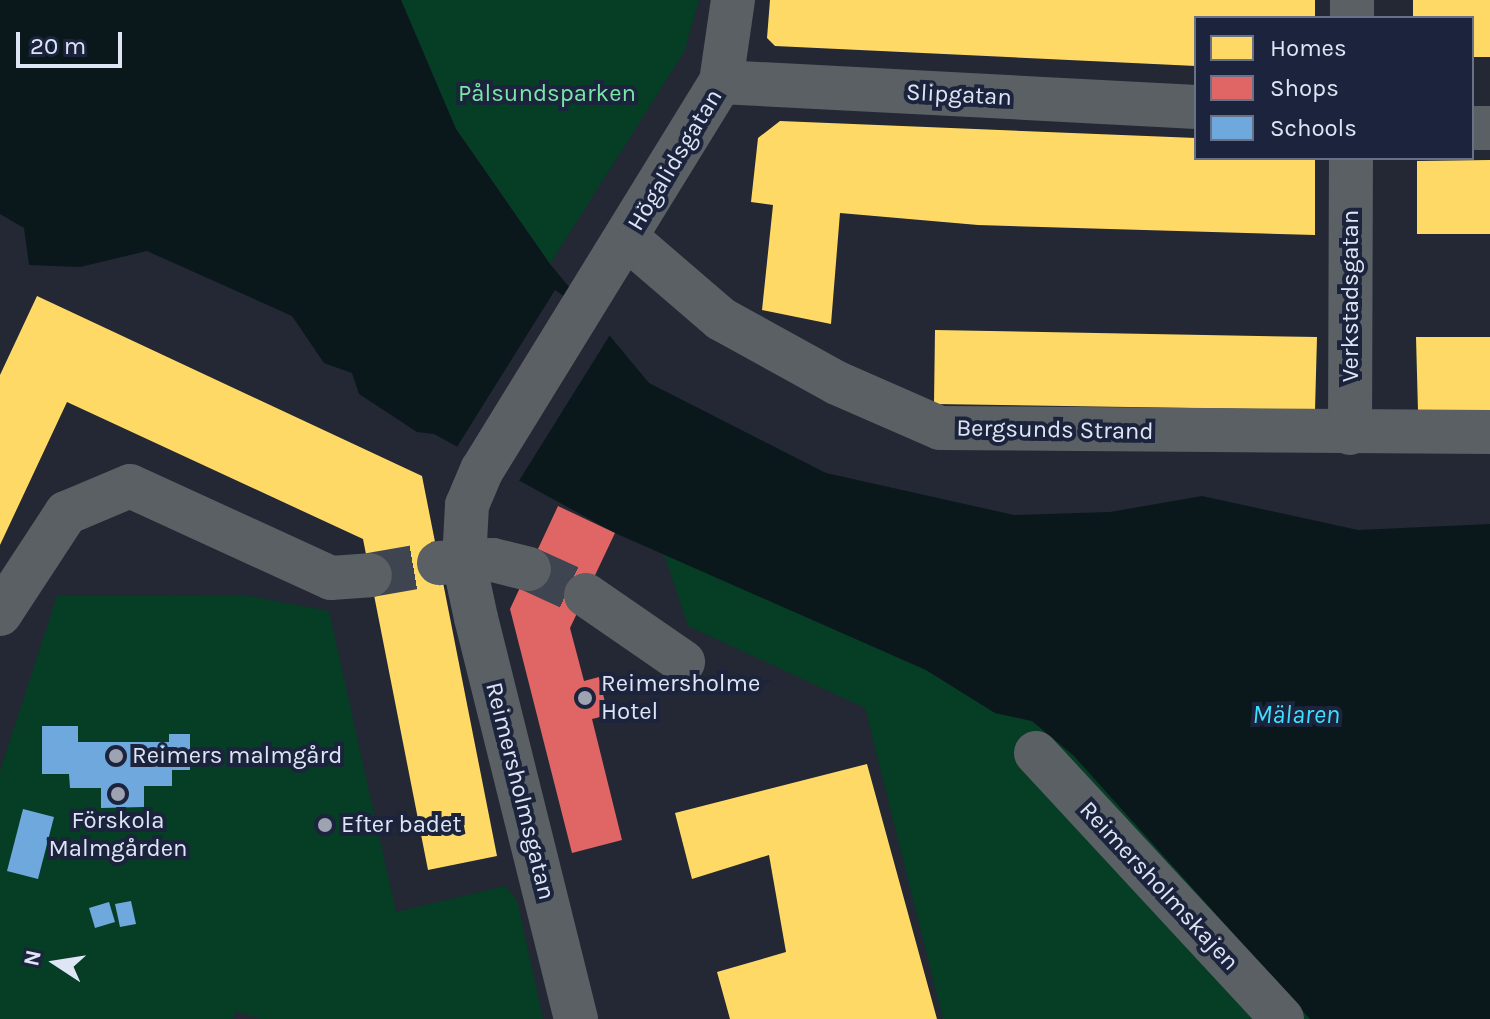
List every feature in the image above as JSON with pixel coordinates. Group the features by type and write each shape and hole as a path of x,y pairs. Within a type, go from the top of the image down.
{"street":[{"name":"Högalidsgatan","path":"482,470 628,239 721,82 733,0"},
{"name":"Slipgatan","path":"721,82 1194,107"},
{"name":"Verkstadsgatan","path":"1350,433 1351,160"},
{"name":"Bergsunds Strand","path":"628,239 721,319 837,383 940,428 1490,432"},
{"name":"Reimersholmsgatan","path":"482,470 467,505 452,562 576,1019"},
{"path":"0,614 66,513 130,486 331,578 370,575"},
{"path":"452,562 510,562 529,569"},
{"path":"586,595 683,662"},
{"name":"Reimersholmskajen","path":"1036,753 1282,1019"}],"green space":[{"name":"Pålsundsparken","path":"401,0 699,0 684,52 550,264 456,129"},
{"path":"664,554 926,670 995,713 1032,721 1074,756 1310,1019 943,1019 865,708 688,626"},
{"path":"244,595 329,611 396,912 505,886 517,900 543,1019 261,1019 236,1011 233,1019 0,1019 0,771 57,596"}],"water":[{"name":"Mälaren","path":"0,0 401,0 456,129 550,264 649,383 826,473 1014,515 1110,512 1202,496 1358,530 1490,524 1490,1019 1310,1019 1074,756 1032,721 995,713 926,670 615,533 434,434 417,432 359,394 352,373 324,363 292,316 147,251 80,267 29,265 24,228 0,214"}],"pier":[{"path":"555,290 613,330 517,484 455,450"}],"building: Homes":[{"path":"770,0 1315,0 1315,16 1194,16 1194,66 775,46 767,38"},
{"path":"1413,0 1490,0 1490,57 1474,57 1474,16 1413,16"},
{"path":"780,121 1194,138 1194,160 1315,160 1315,235 978,225 840,213 831,324 762,310 773,205 751,202 758,138"},
{"path":"1490,160 1490,234 1417,234 1417,161"},
{"path":"37,296 422,476 497,856 428,870 363,539 67,402 0,545 0,375"},
{"path":"935,330 1317,337 1315,410 934,404"},
{"path":"1416,337 1490,337 1490,411 1418,411"},
{"path":"867,764 937,1019 730,1019 717,972 786,952 769,855 692,879 675,813"}],"building: Shops":[{"path":"558,506 615,533 570,628 584,681 599,677 608,715 592,719 622,840 572,853 510,609"}],"building: Schools":[{"name":"Reimers malmgård","path":"42,726 78,726 78,742 169,742 169,734 190,734 190,770 172,770 172,786 144,786 144,807 101,808 101,788 70,788 69,774 42,774"},
{"path":"23,809 54,817 38,879 7,871"},
{"path":"131,901 136,924 120,927 115,904"},
{"path":"109,902 115,922 95,928 89,908"}],"tunnel":[{"path":"370,575 439,563"},
{"path":"529,569 586,595"}],"place":[{"name":"Reimersholme Hotel","path":"585,698"},
{"name":"Reimers malmgård","path":"116,756"},
{"name":"Förskola Malmgården","path":"118,794"},
{"name":"Efter badet","path":"325,825"}]}
